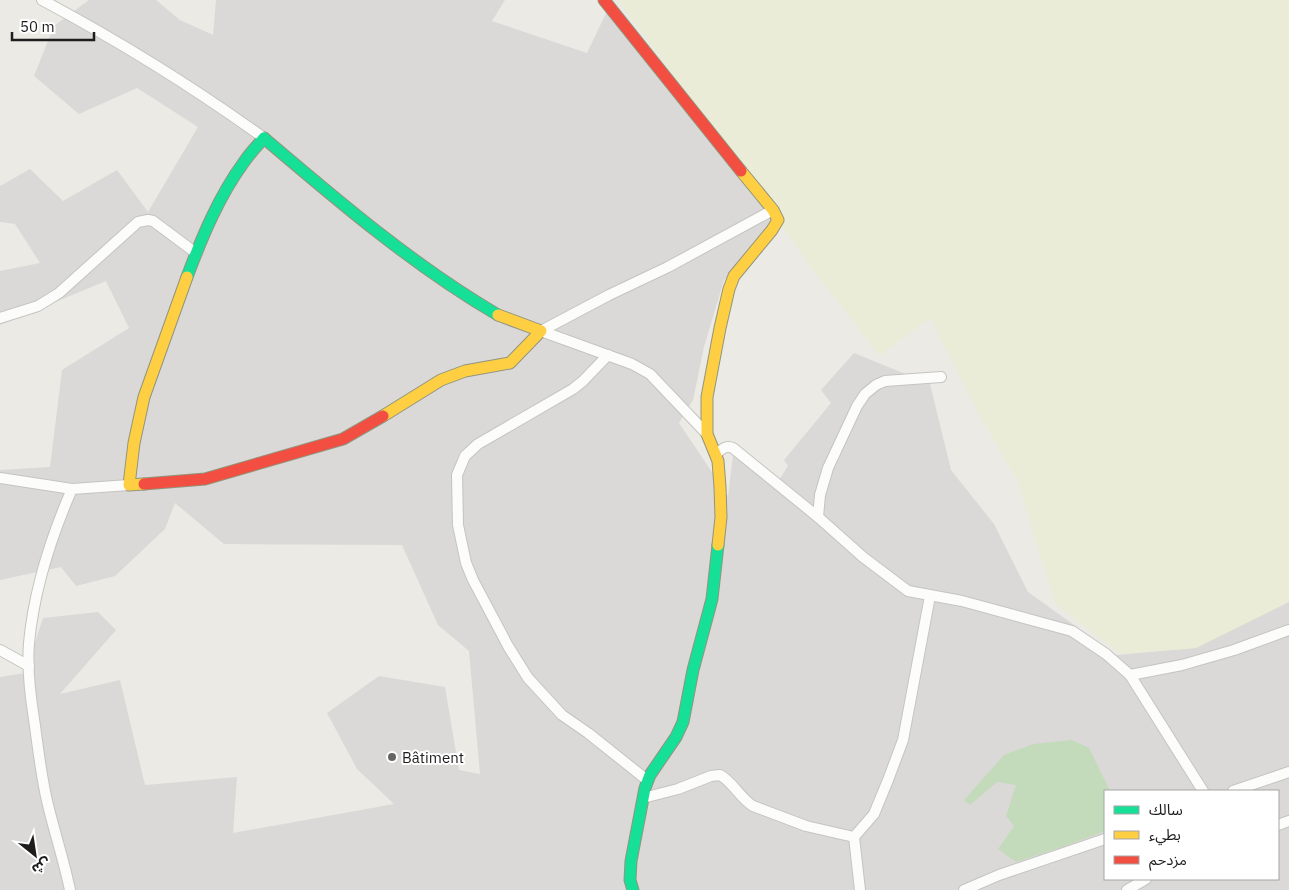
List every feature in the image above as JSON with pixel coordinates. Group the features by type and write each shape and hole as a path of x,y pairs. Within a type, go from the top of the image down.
{"street":[{"path":"42,0 101,32 226,110 264,138 344,206 450,286 498,315 632,364 650,374 707,434 716,454 721,517 712,599 693,670 683,722 676,737 648,780 631,861 630,887"},
{"path":"604,0 696,117 773,210 778,219 776,224 741,266 734,276 729,289 707,397 707,434"},
{"path":"130,485 135,436 144,397 196,253 224,193 244,162 264,138"},
{"path":"0,478 72,489 205,479 343,439 441,380 465,371 510,363 541,331 668,267 773,210"},
{"path":"0,318 38,306 59,293 124,234 143,220 153,221 196,253"},
{"path":"608,355 573,389 478,444 464,456 457,475 458,525 466,563 473,580 508,646 528,678 562,715 648,780"},
{"path":"818,517 820,495 828,468 857,406 865,394 876,385 885,381 941,377"},
{"path":"716,454 725,448 733,448 818,517 863,557 908,591 962,601 1072,630 1106,654 1130,675 1202,790"},
{"path":"70,890 62,851 48,804 33,713 29,644 38,590 61,515 72,489"},
{"path":"860,890 854,837 874,814 902,740 930,596"},
{"path":"1130,675 1200,660 1289,630"},
{"path":"0,650 29,666"},
{"path":"1236,790 1289,772"},
{"path":"643,798 678,789 711,776 720,775 726,778 746,802 753,806 806,826 854,837"},
{"path":"964,890 999,875 1104,839"},
{"path":"1127,890 1144,880"}],"shaded area":[{"path":"89,0 156,0 180,20 213,35 216,0 505,0 492,21 587,53 609,7 774,219 751,252 724,280 704,347 693,400 679,423 728,496 733,455 764,481 777,483 788,466 784,460 831,403 821,390 854,353 930,384 951,470 994,524 1028,592 1116,655 1194,648 1289,601 1289,890 0,890 0,677 25,673 43,618 98,612 116,630 60,694 120,680 145,785 237,777 233,833 394,804 357,769 327,713 379,676 445,687 459,770 480,774 469,651 438,625 402,545 224,544 175,503 165,529 115,576 76,586 61,567 0,580 0,470 50,467 62,370 129,328 106,281 0,325 0,271 40,263 15,224 0,222 0,186 30,169 63,201 117,170 148,212 198,127 137,88 79,114 34,76 54,26"}],"green space":[{"path":"617,0 1289,0 1289,602 1196,648 1121,654 1055,604 1017,480 980,416 930,318 880,356 813,270"},
{"path":"1072,740 1089,748 1110,790 1104,790 1104,831 1016,862 998,849 1014,826 1006,816 1016,785 997,782 970,805 964,800 1004,755 1033,744"}],"traffic: fast":[{"path":"264,138 377,232 436,276 498,315"},
{"path":"187,277 219,203 246,159 264,138"},
{"path":"633,890 630,880 631,861 645,788 650,775 676,737 683,722 693,670 712,599 718,545"}],"traffic: slow":[{"path":"718,545 721,517 720,487 718,461 707,434 707,397 720,328 734,276 778,220 773,210 741,171"},
{"path":"144,484 129,485 134,443 144,397 187,277"},
{"path":"383,416 441,380 465,371 510,363 541,331 498,315"}],"traffic: jam":[{"path":"604,0 741,171"},
{"path":"144,484 205,479 343,439 383,416"}],"place":[{"name":"Bâtiment","path":"392,757"}]}
